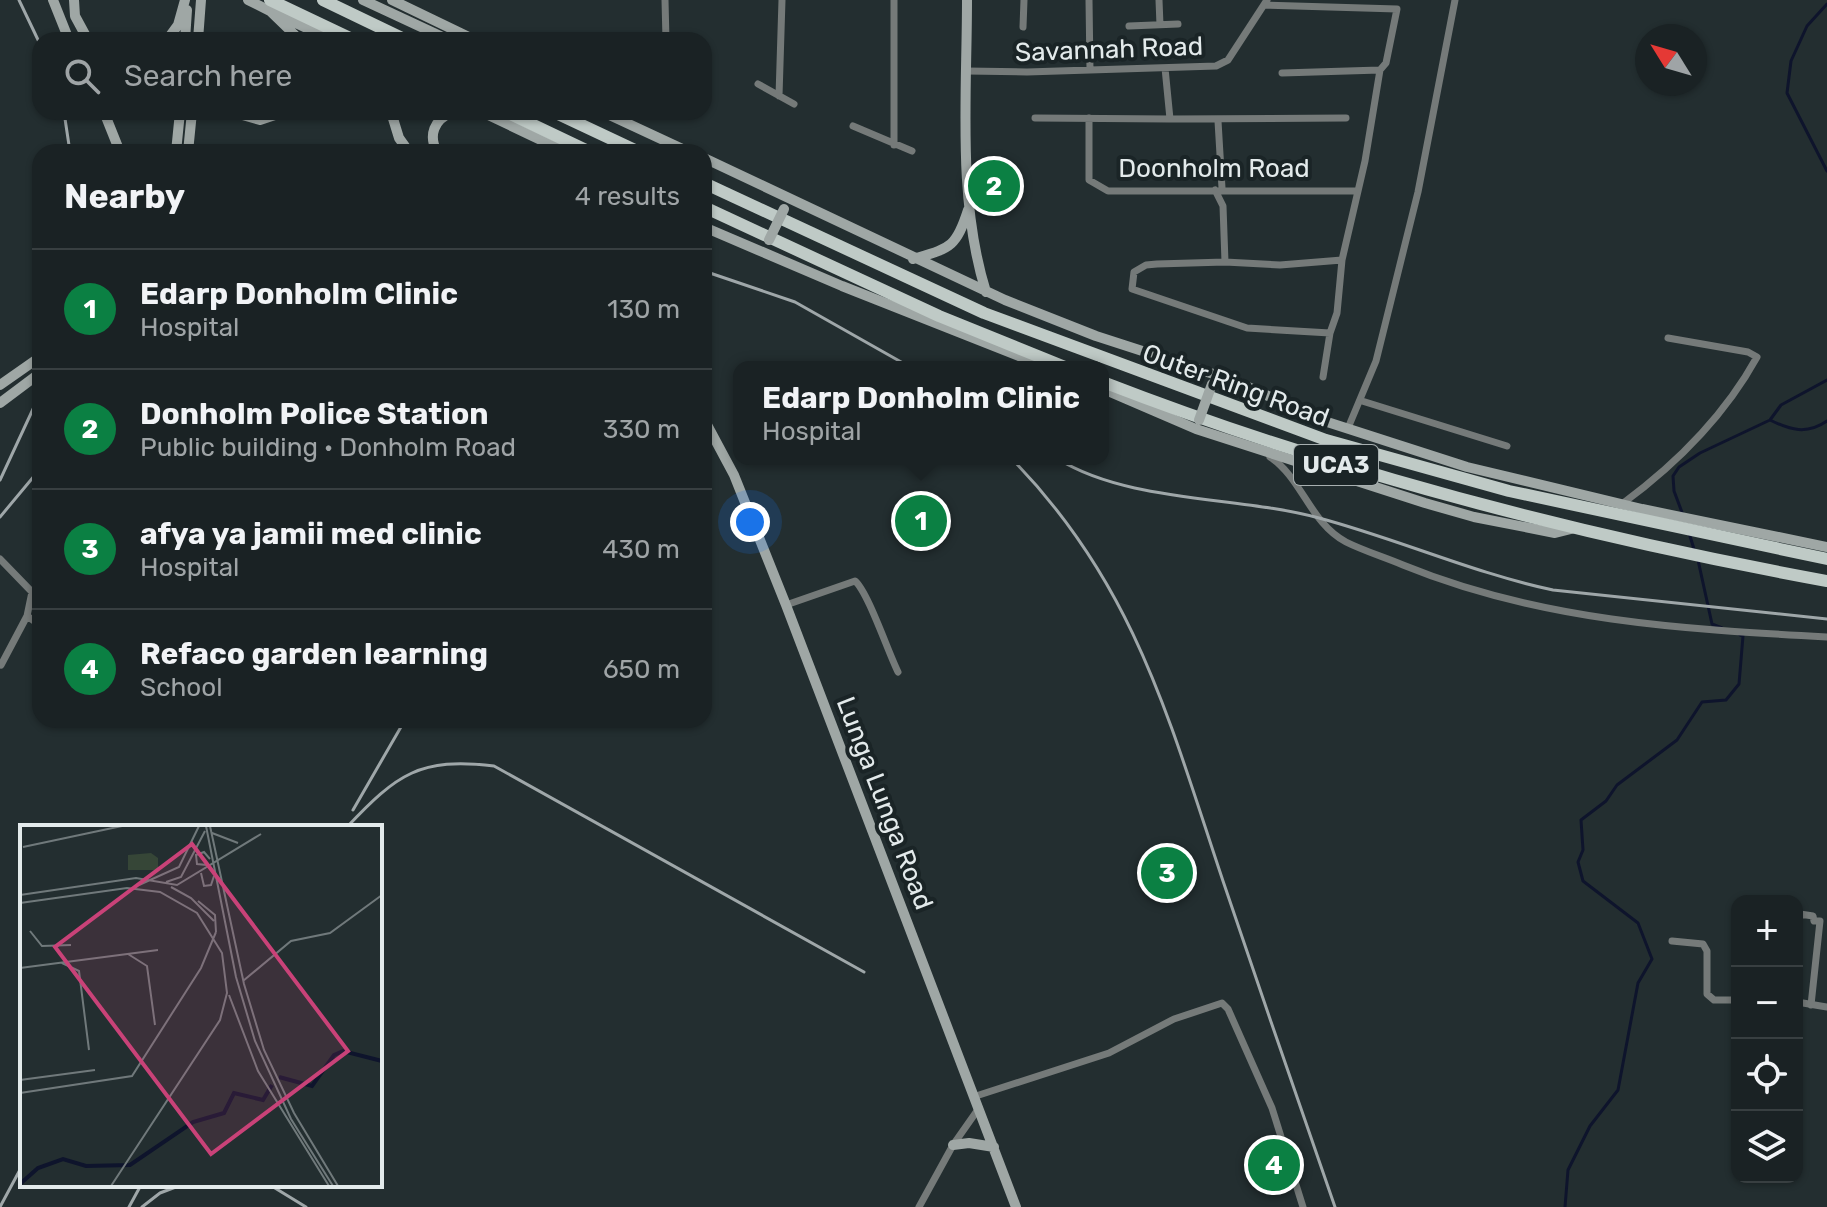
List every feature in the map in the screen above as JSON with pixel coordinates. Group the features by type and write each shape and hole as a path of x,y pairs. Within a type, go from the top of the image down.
{"main road":[{"path":"53,0 66,32"},
{"path":"74,0 75,16 84,32"},
{"path":"173,32 186,0"},
{"path":"185,32 186,0"},
{"path":"199,32 201,0"},
{"path":"248,0 270,5 335,32"},
{"path":"323,0 389,32"},
{"path":"363,0 432,32"},
{"path":"392,0 458,32"},
{"path":"967,0 969,208 974,253 986,292"},
{"path":"270,5 293,32"},
{"path":"270,5 318,32"},
{"path":"107,120 117,144"},
{"path":"177,144 179,120"},
{"path":"189,144 191,120"},
{"path":"393,120 403,144"},
{"path":"433,144 435,126 442,120"},
{"path":"499,120 549,144"},
{"path":"523,120 573,144"},
{"path":"571,120 622,144"},
{"path":"620,120 672,144"},
{"name":"UCA3","path":"712,162 786,204 986,292 1096,336 1348,428 1467,467 1622,504 1642,514"},
{"name":"Outer Ring Road","path":"712,187 942,295 1108,361"},
{"path":"764,251 786,204"},
{"path":"913,259 951,246 961,233 969,208"},
{"path":"712,211 939,316 1050,361"},
{"path":"712,230 1032,361"},
{"name":"Outer Ring Road","path":"1109,361 1386,459 1509,491 1642,514 1827,559"},
{"path":"0,385 32,363"},
{"path":"0,403 32,379"},
{"path":"1197,424 1215,379"},
{"name":"Outer Ring Road","path":"1109,384 1378,478 1575,528 1827,581"},
{"name":"Outer Ring Road","path":"1109,391 1262,451 1474,517 1555,533 1575,528"},
{"name":"Lunga Lunga Road","path":"712,434 734,475 786,605 1016,1207"},
{"name":"UCA3","path":"1711,530 1827,547"},
{"path":"1794,541 1807,556"},
{"path":"953,1145 969,1143 994,1147"}],"street":[{"path":"665,0 666,32"},
{"path":"779,96 782,0"},
{"path":"894,0 894,145"},
{"path":"1023,27 1024,0"},
{"path":"1089,0 1090,70"},
{"path":"1159,0 1160,25"},
{"path":"1323,377 1330,333 1337,313 1342,260 1380,70 1386,63 1399,0"},
{"path":"1348,428 1362,401 1376,361 1418,192 1455,0"},
{"path":"1266,2 1397,9"},
{"name":"Savannah Road","path":"967,71 1165,68 1222,64 1266,2"},
{"path":"1129,26 1178,24"},
{"path":"1165,68 1170,119"},
{"path":"1282,73 1380,70"},
{"path":"758,84 794,104"},
{"path":"1035,118 1218,121 1346,118"},
{"name":"Doonholm Road","path":"1089,118 1087,170 1094,186 1128,192 1218,189 1357,191"},
{"path":"1218,121 1218,189 1223,206 1225,262"},
{"path":"853,126 912,151"},
{"path":"1330,333 1247,328 1132,289 1134,272 1146,265 1225,262 1280,265 1342,260"},
{"path":"1622,504 1658,477 1736,396 1757,357 1744,351 1668,338"},
{"path":"1362,401 1507,446"},
{"path":"1262,451 1279,463 1317,517 1345,542 1427,575 1520,605 1667,628 1827,637"},
{"path":"0,559 32,592 27,616 1,665"},
{"path":"786,605 855,581 865,594 881,639 898,672"},
{"path":"27,616 32,619"},
{"path":"1803,915 1820,921 1811,1005"},
{"path":"1672,941 1703,944 1707,951 1707,994 1714,1000 1731,1000"},
{"path":"976,1096 1109,1053 1169,1021 1222,1003 1228,1009 1272,1108 1303,1207"},
{"path":"1803,1003 1827,1007"},
{"path":"919,1207 953,1145 979,1108"}],"waterway":[{"path":"1827,4 1807,26 1791,61 1787,93 1827,171"},
{"path":"1683,515 1674,491 1673,476 1679,467 1700,453 1770,420 1781,405 1827,380"},
{"path":"1770,420 1798,430 1827,421"},
{"path":"1689,533 1694,549"},
{"path":"1698,560 1712,624 1722,628"},
{"path":"1565,1207 1568,1170 1590,1126 1618,1090 1638,983 1652,959 1638,923 1583,881 1578,862 1583,850 1581,820 1606,801 1617,785 1677,740 1702,702 1726,700 1739,684 1743,636 1740,635"}],"railway":[{"path":"19,0 34,32"},
{"path":"65,120 69,144"},
{"path":"712,274 795,302 899,361"},
{"path":"0,480 32,411"},
{"path":"1017,465 1054,507 1089,555 1119,605 1143,657 1185,765 1335,1207"},
{"path":"1070,465 1117,484 1319,518 1494,575 1553,590 1827,619"},
{"path":"0,517 32,479"},
{"path":"353,810 400,728"},
{"path":"349,825 381,794 412,773 447,764 494,766 864,972"},
{"path":"0,1207 20,1170"},
{"path":"129,1207 140,1187"},
{"path":"142,1207 160,1193 176,1187"},
{"path":"273,1187 306,1207"}],"place":[{"name":"Donholm Police Station","path":"994,186"},
{"name":"Edarp Donholm Clinic","path":"921,521"},
{"name":"afya ya jamii med clinic","path":"1167,873"},
{"name":"Refaco garden learning","path":"1274,1165"}]}
